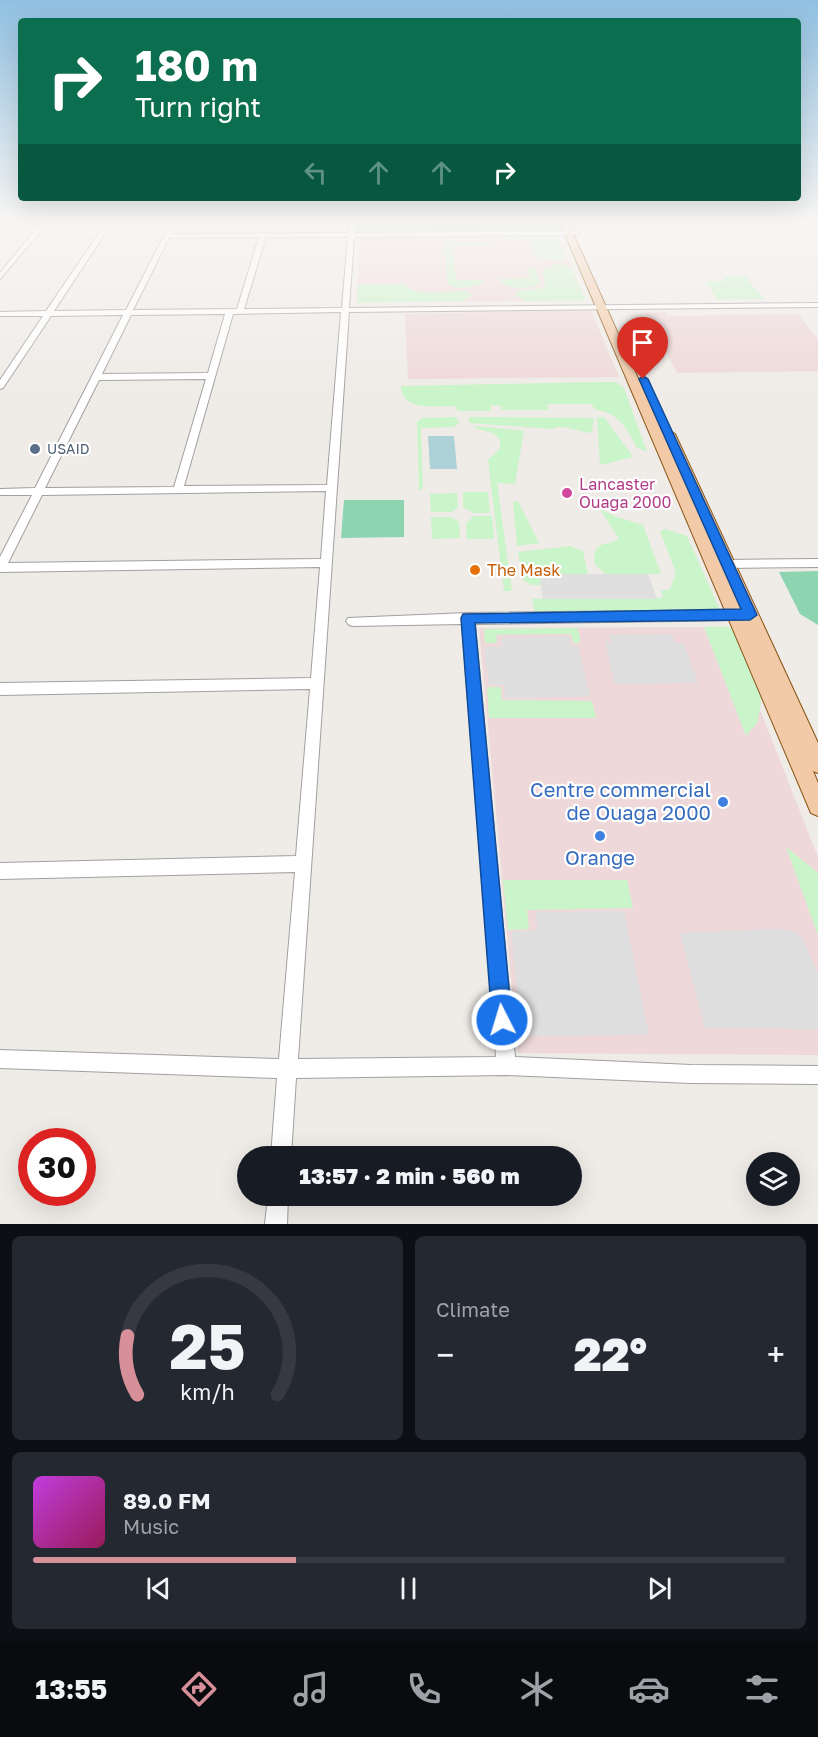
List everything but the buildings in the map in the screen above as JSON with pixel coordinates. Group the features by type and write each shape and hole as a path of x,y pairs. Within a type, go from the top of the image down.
{"main road":[{"path":"592,277 818,806"},
{"path":"606,308 728,564 818,764"}],"street":[{"path":"0,386 72,277"},
{"path":"147,277 0,568 325,563"},
{"path":"178,490 211,376 247,277"},
{"path":"282,1146 348,277"},
{"path":"0,314 818,305"},
{"path":"97,377 211,376"},
{"path":"0,492 330,488"},
{"path":"728,564 818,563"},
{"path":"351,621 750,615"},
{"path":"468,618 506,1066"},
{"path":"0,689 316,683"},
{"path":"0,871 302,864"},
{"path":"0,1059 287,1069 506,1066 691,1074 818,1075"},
{"path":"276,1224 277,1206"}],"shaded area":[{"path":"358,277 575,277 585,300 356,303"},
{"path":"591,310 619,377 408,379 405,314"},
{"path":"666,312 668,316 798,314 818,339 818,371 677,373 645,313"},
{"path":"539,574 648,574 657,599 543,599"},
{"name":"Centre commercial de Ouaga 2000","path":"727,627 765,642 760,710 818,857 818,1055 518,1053 479,628"},
{"path":"672,634 675,643 684,643 698,683 615,684 605,642 611,642 609,635"},
{"path":"569,636 571,646 578,646 590,696 505,698 504,685 489,685 484,647 502,647 501,638"},
{"path":"624,911 649,1035 522,1036 511,932 538,930 536,912"},
{"path":"790,930 802,937 818,974 818,1029 705,1028 680,933"}],"green space":[{"path":"447,277 456,277 456,280 482,280 483,284 460,288 448,284"},
{"path":"538,277 540,282 537,285 516,288 498,279"},
{"path":"544,277 575,277 585,300 526,301 515,295 517,291 545,288"},
{"path":"727,277 746,277 764,299 718,300 706,282 722,281"},
{"path":"358,284 404,284 415,291 467,291 472,295 464,301 357,303"},
{"path":"616,382 624,388 647,452 636,447 621,422 610,414 596,410 591,404 547,404 549,410 501,410 502,406 491,405 491,411 458,411 455,406 430,407 414,404 407,400 401,386"},
{"path":"456,417 459,422 454,427 421,428 423,489 419,490 417,422 422,418"},
{"path":"469,417 594,418 592,433 565,427 552,429 469,423"},
{"path":"604,417 633,457 600,465 597,418"},
{"path":"475,426 524,431 515,484 497,483 512,591 504,591 488,460 500,448 500,440 493,433 475,428"},
{"path":"463,492 488,492 490,513 473,513 463,507"},
{"path":"457,493 458,507 452,512 431,512 430,494"},
{"path":"344,500 404,500 404,537 341,538"},
{"path":"518,501 539,543 517,546 513,502"},
{"path":"600,509 643,525 661,574 605,574 594,563 594,556 600,545 619,539"},
{"path":"474,516 492,516 494,539 467,539 466,523"},
{"path":"431,517 451,517 459,522 460,538 432,539"},
{"path":"665,529 687,536 719,608 716,612 535,613 532,599 663,598 661,591 670,589 676,573 660,531"},
{"path":"570,546 583,551 588,574 539,574 541,585 531,585 523,580 518,552"},
{"path":"818,571 818,625 800,614 779,572"},
{"path":"704,627 727,627 765,642 760,710 757,723 746,736"},
{"path":"577,628 579,643 573,643 571,634 496,635 497,643 485,643 484,629"},
{"path":"487,687 501,687 502,700 592,701 596,718 489,718"},
{"path":"786,847 818,873 818,935"},
{"path":"503,880 627,880 633,908 527,910 529,929 508,930"}],"water":[{"path":"428,436 454,436 457,469 430,469"}],"place":[{"name":"USAID","path":"35,449"},
{"name":"Lancaster Ouaga 2000","path":"567,493"},
{"name":"The Mask","path":"475,570"},
{"name":"Centre commercial de Ouaga 2000","path":"723,802"},
{"name":"Orange","path":"600,836"}],"route":[{"path":"502,1020 468,618 750,615 681,458 643,379"}]}
